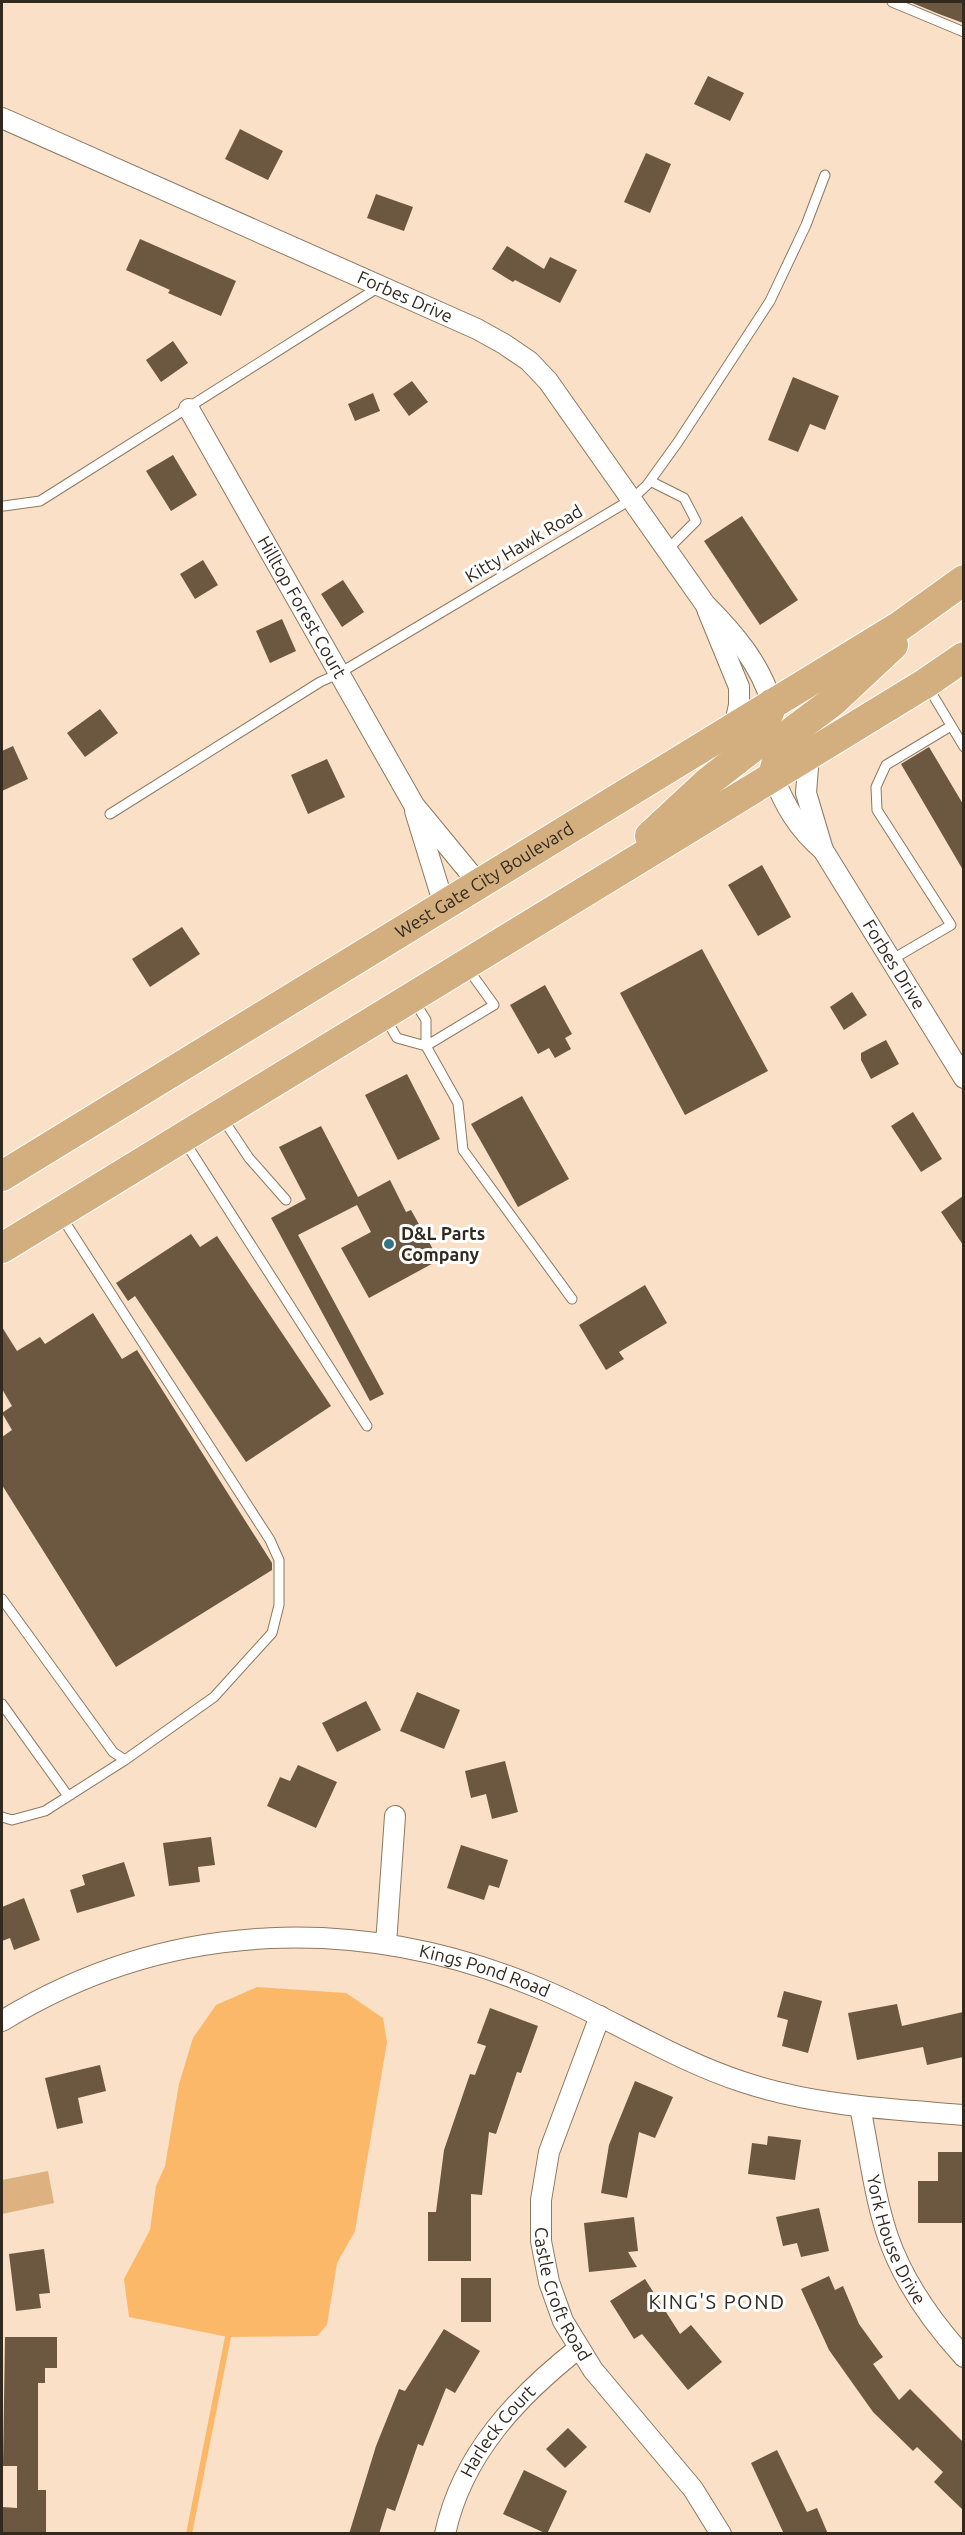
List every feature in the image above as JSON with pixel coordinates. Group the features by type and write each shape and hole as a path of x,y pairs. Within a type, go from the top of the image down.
{"main road":[{"name":"West Gate City Boulevard","path":"2,1176 900,626 954,587"},
{"path":"773,776 780,750 793,731 845,691 954,587"},
{"path":"2,1248 809,755 926,683 963,657"},
{"path":"599,883 708,782 748,754 764,732 772,704"}],"street":[{"name":"Forbes Drive","path":"2,118 477,329 529,361 567,406 705,604 728,627 765,679 772,704"},
{"name":"Hilltop Forest Court","path":"189,409 414,805 479,884"},
{"name":"Forbes Drive","path":"705,604 739,687 739,705 734,728"},
{"name":"Forbes Drive","path":"809,755 806,793 823,850 963,1078"},
{"name":"Forbes Drive","path":"773,776 783,802 802,833 823,850"},
{"name":"Hilltop Forest Court","path":"414,805 444,905"},
{"path":"386,1944 395,1815"},
{"name":"Kings Pond Road","path":"2,2021 30,2003 124,1963 191,1947 257,1938 326,1937 421,1949 486,1967 547,1991 742,2082 806,2100 860,2107 963,2115"},
{"name":"Castle Croft Road","path":"600,2016 549,2152 541,2200 541,2241 549,2282 563,2320 593,2370 693,2489 721,2534"},
{"name":"York House Drive","path":"860,2107 881,2214 889,2240 920,2302 963,2358"},
{"name":"Harleck Court","path":"446,2534 465,2477 482,2446 511,2408 546,2374 579,2348"}],"lane":[{"path":"892,2 963,32"},
{"path":"917,12 921,2"},
{"name":"Kitty Hawk Road","path":"110,814 320,682 338,674 632,499 650,481 770,301 806,225 825,175"},
{"path":"4,506 40,501 379,287"},
{"path":"650,481 684,498 696,521 668,549"},
{"path":"926,683 963,747"},
{"path":"891,960 951,925 877,810 876,787 886,765 951,726"},
{"path":"383,1015 397,1038 426,1046 494,1005 464,965"},
{"path":"411,998 426,1020 426,1046 458,1103 463,1150 572,1299"},
{"path":"220,1115 249,1158 286,1200"},
{"path":"182,1138 367,1426"},
{"path":"2,1817 12,1820 30,1817 68,1796 125,1760 214,1697 272,1633 279,1605 279,1560 270,1540 59,1213"},
{"path":"2,1599 114,1752 125,1760"},
{"path":"2,1704 68,1796"}],"shaded area":[{"path":"257,1987 346,1993 383,2018 387,2042 355,2231 337,2263 327,2325 317,2336 228,2337 129,2317 124,2279 150,2230 156,2186 165,2166 179,2084 193,2038 216,2005"},
{"path":"48,2171 54,2203 2,2214 2,2180"}],"building":[{"path":"910,2 963,2 963,23 939,14"},
{"path":"708,76 744,93 730,121 694,104"},
{"path":"240,129 283,151 268,180 225,159"},
{"path":"646,153 671,164 650,213 624,202"},
{"path":"376,194 413,207 404,231 367,218"},
{"path":"140,239 236,281 221,316 168,293 170,290 126,270"},
{"path":"507,246 544,269 550,257 577,270 560,303 515,280 513,282 492,269"},
{"path":"173,341 188,363 161,382 146,360"},
{"path":"793,377 839,396 825,430 810,424 798,452 768,440"},
{"path":"412,381 428,402 409,416 393,394"},
{"path":"373,393 380,411 355,421 348,404"},
{"path":"173,455 197,495 171,511 146,471"},
{"path":"742,516 798,600 760,625 704,541"},
{"path":"203,560 218,585 195,599 180,574"},
{"path":"343,580 364,612 342,627 321,594"},
{"path":"282,619 296,651 270,663 256,631"},
{"path":"100,709 118,733 85,757 67,733"},
{"path":"13,746 28,779 2,791 2,751"},
{"path":"929,747 963,804 963,870 901,764"},
{"path":"327,759 345,797 308,814 291,775"},
{"path":"762,865 791,917 758,936 728,885"},
{"path":"182,927 200,954 150,987 132,959"},
{"path":"702,949 768,1071 685,1115 620,993"},
{"path":"545,985 572,1034 565,1038 571,1049 555,1058 549,1048 538,1054 510,1005"},
{"path":"852,992 867,1015 844,1030 830,1007"},
{"path":"886,1040 899,1064 871,1079 861,1060 861,1053"},
{"path":"407,1074 440,1139 398,1160 365,1095"},
{"path":"522,1096 569,1179 518,1207 471,1124"},
{"path":"913,1112 942,1159 921,1172 891,1126"},
{"path":"321,1126 358,1197 390,1180 406,1212 411,1210 439,1260 369,1298 341,1248 371,1232 357,1205 298,1235 384,1394 370,1401 271,1218 306,1199 279,1147"},
{"path":"963,1196 963,1245 941,1212"},
{"path":"191,1234 200,1247 217,1236 331,1406 246,1462 135,1296 128,1301 116,1283"},
{"path":"645,1285 667,1323 619,1352 624,1359 606,1370 579,1325"},
{"path":"93,1313 122,1359 137,1350 272,1563 272,1570 116,1667 2,1485 2,1437 12,1430 2,1413 12,1406 2,1389 2,1327 17,1351 40,1337 45,1344"},
{"path":"417,1692 460,1710 444,1749 400,1731"},
{"path":"366,1701 381,1730 337,1752 322,1723"},
{"path":"505,1761 518,1812 492,1819 486,1794 471,1798 465,1771"},
{"path":"298,1765 337,1782 316,1828 267,1806 280,1777 290,1781"},
{"path":"211,1837 215,1865 198,1867 200,1882 169,1886 163,1843"},
{"path":"461,1845 508,1860 499,1888 489,1885 484,1900 447,1888"},
{"path":"124,1862 135,1896 77,1913 70,1890 85,1885 82,1875"},
{"path":"24,1898 40,1940 14,1950 10,1938 2,1941 2,1907"},
{"path":"784,1991 822,2001 808,2053 782,2046 788,2020 777,2017"},
{"path":"897,2004 902,2026 963,2012 963,2057 927,2065 923,2047 857,2060 848,2013"},
{"path":"490,2008 538,2026 521,2073 517,2072 496,2134 489,2132 482,2195 471,2194 471,2261 428,2261 428,2212 436,2212 444,2150 470,2074 475,2075 486,2046 477,2043"},
{"path":"100,2065 106,2091 78,2098 83,2123 57,2129 45,2078"},
{"path":"635,2081 673,2097 655,2138 639,2132 627,2198 601,2193 609,2145"},
{"path":"768,2136 801,2140 795,2180 748,2174 752,2143 767,2145"},
{"path":"938,2152 963,2152 963,2223 918,2223 918,2181 938,2181"},
{"path":"819,2208 829,2251 801,2257 797,2243 783,2246 776,2217"},
{"path":"634,2217 638,2251 628,2252 637,2267 589,2272 584,2223"},
{"path":"44,2249 50,2293 39,2294 41,2308 16,2311 9,2254"},
{"path":"829,2276 835,2290 843,2286 859,2324 883,2357 873,2364 899,2400 910,2389 963,2442 963,2510 934,2482 943,2472 917,2447 913,2451 873,2412 829,2350 801,2289"},
{"path":"461,2278 491,2278 491,2322 461,2322"},
{"path":"645,2279 680,2334 691,2325 722,2362 688,2390 642,2334 634,2339 610,2301"},
{"path":"444,2329 480,2351 455,2393 446,2388 423,2446 418,2444 395,2511 387,2508 379,2534 349,2534 376,2446 399,2389 405,2391"},
{"path":"5,2337 57,2337 57,2368 45,2368 45,2383 38,2383 38,2490 46,2490 46,2534 2,2534 2,2507 17,2508 17,2466 3,2466"},
{"path":"568,2428 587,2447 565,2468 546,2449"},
{"path":"777,2450 807,2512 817,2508 828,2534 784,2534 751,2463"},
{"path":"524,2470 567,2491 547,2534 503,2514"}],"waterway":[{"path":"189,2534 228,2337"}],"place":[{"name":"D&L Parts Company","path":"389,1244"}],"district":[{"name":"KING'S POND","path":"717,2302"}]}
